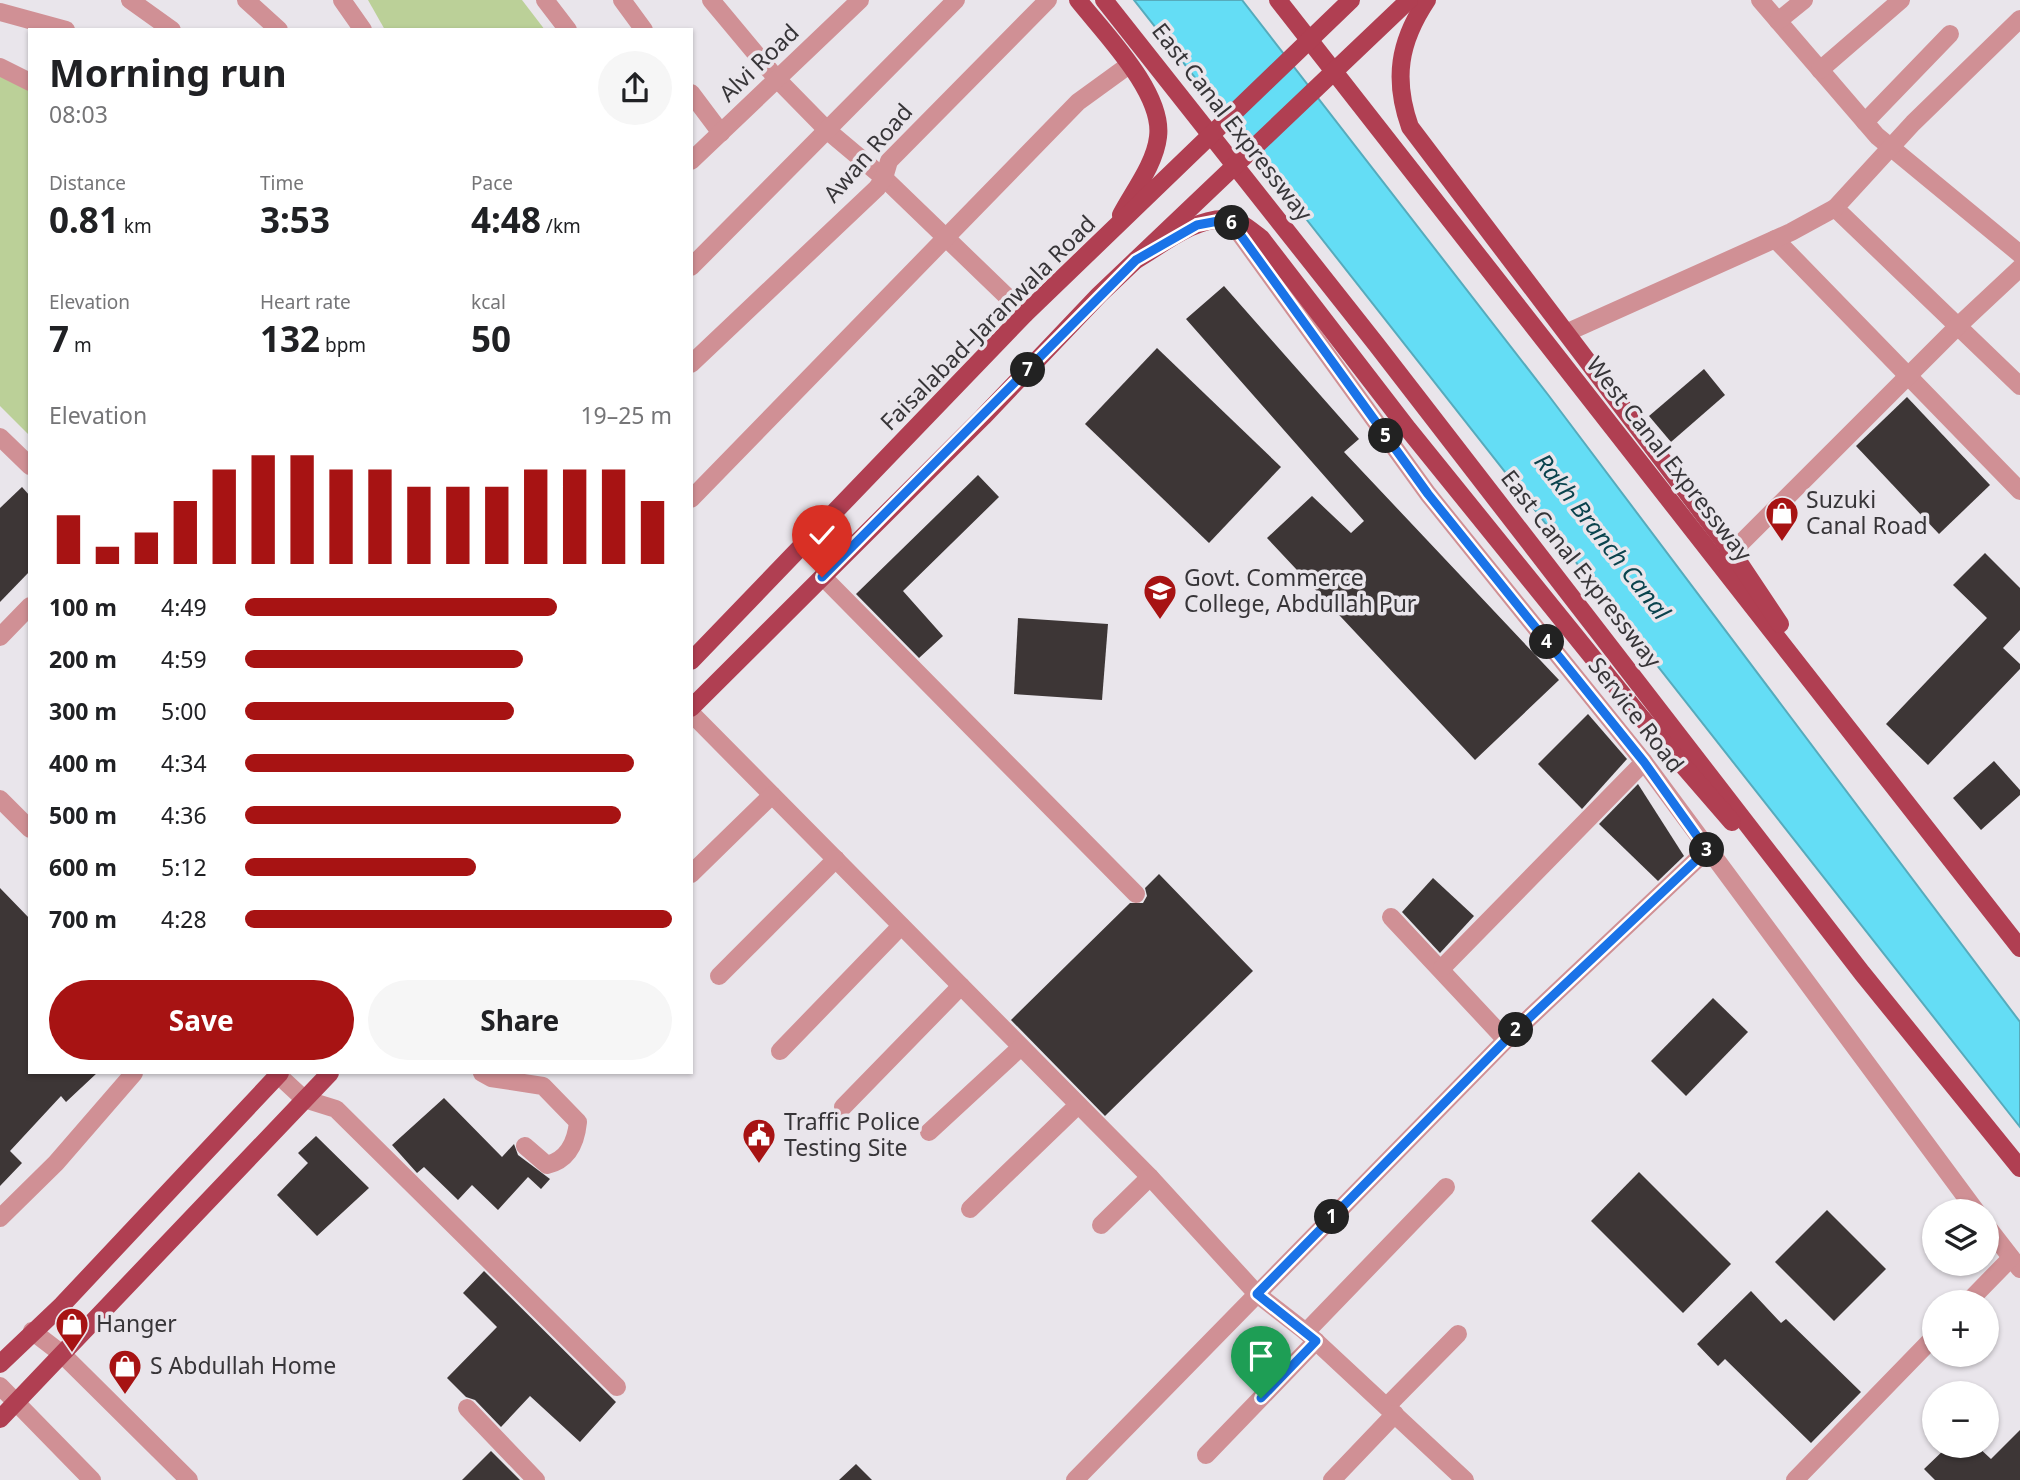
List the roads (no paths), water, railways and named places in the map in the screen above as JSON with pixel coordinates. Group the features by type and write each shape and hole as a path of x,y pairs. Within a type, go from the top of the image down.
{"main road":[{"path":"1078,0 1151,97 1158,137 1113,231"},
{"name":"East Canal Expressway","path":"1104,0 1377,344 1863,973 2020,1168"},
{"name":"West Canal Expressway","path":"1278,0 2020,948"},
{"name":"Faisalabad–Jaranwala Road","path":"693,659 1025,314 1351,0"},
{"path":"693,708 1136,260 1409,0"},
{"path":"1427,0 1404,45 1400,75 1401,101 1410,127 1568,332 1732,552 1847,727"},
{"path":"1136,260 1197,225 1229,219 1261,238 1408,429 1640,716 1863,973"},
{"path":"0,1364 62,1305 277,1074"},
{"path":"0,1419 329,1074"}],"street":[{"path":"130,0 169,28"},
{"path":"246,0 277,28"},
{"path":"342,0 362,28"},
{"path":"545,0 566,28"},
{"path":"622,0 643,28"},
{"path":"711,0 777,79 828,131 884,178 1025,314"},
{"name":"Alvi Road","path":"693,159 860,0"},
{"path":"693,265 956,0"},
{"name":"Awan Road","path":"693,363 884,178 889,161 1048,0"},
{"path":"1760,0 1864,122 1890,147 2020,254"},
{"path":"1778,21 1804,0"},
{"path":"1820,70 1901,0"},
{"path":"0,12 59,28"},
{"path":"1568,332 1774,239 1835,208 1890,147 2020,19"},
{"path":"1864,122 1950,34"},
{"path":"693,497 1078,102 1129,65"},
{"path":"0,67 28,81"},
{"path":"693,96 721,133"},
{"path":"1835,208 2020,386"},
{"name":"Service Road","path":"1229,219 1428,494 1644,762 1967,1199"},
{"path":"1774,239 2020,491"},
{"path":"1732,552 1958,326 2020,268"},
{"path":"0,437 28,464"},
{"path":"822,577 1136,894"},
{"path":"0,637 28,608"},
{"path":"693,712 1150,1177 1257,1294 1311,1336 1465,1480"},
{"path":"1442,968 1644,762"},
{"path":"693,872 772,795"},
{"path":"0,799 28,827"},
{"path":"1075,1480 1506,1040 1707,850"},
{"path":"719,976 836,859"},
{"path":"1391,917 1442,968 1506,1040"},
{"path":"780,1051 901,926"},
{"path":"843,1107 961,986"},
{"path":"929,1132 1021,1047"},
{"path":"0,1218 56,1163 133,1074"},
{"path":"279,1074 304,1099 336,1109 617,1387"},
{"path":"484,1074 491,1078 543,1086 578,1122 576,1141 558,1162 547,1165 526,1146"},
{"path":"970,1209 1078,1105"},
{"path":"1101,1226 1150,1177"},
{"path":"1206,1455 1446,1187"},
{"path":"1983,1290 2015,1264 1999,1242"},
{"path":"32,1331 62,1354 189,1480"},
{"path":"1332,1480 1458,1334"},
{"path":"1795,1480 1922,1349"},
{"path":"0,1386 92,1480"},
{"path":"467,1408 536,1480"}],"water":[{"name":"Rakh Branch Canal","path":"1134,0 1242,0 1549,396 2020,1022 2020,1127"}],"place":[{"name":"Suzuki Canal Road","path":"1782,543"},
{"name":"Govt. Commerce College, Abdullah Pur","path":"1160,621"},
{"name":"Traffic Police Testing Site","path":"759,1165"},
{"name":"Hanger","path":"72,1354"},
{"name":"S Abdullah Home","path":"125,1396"}]}
